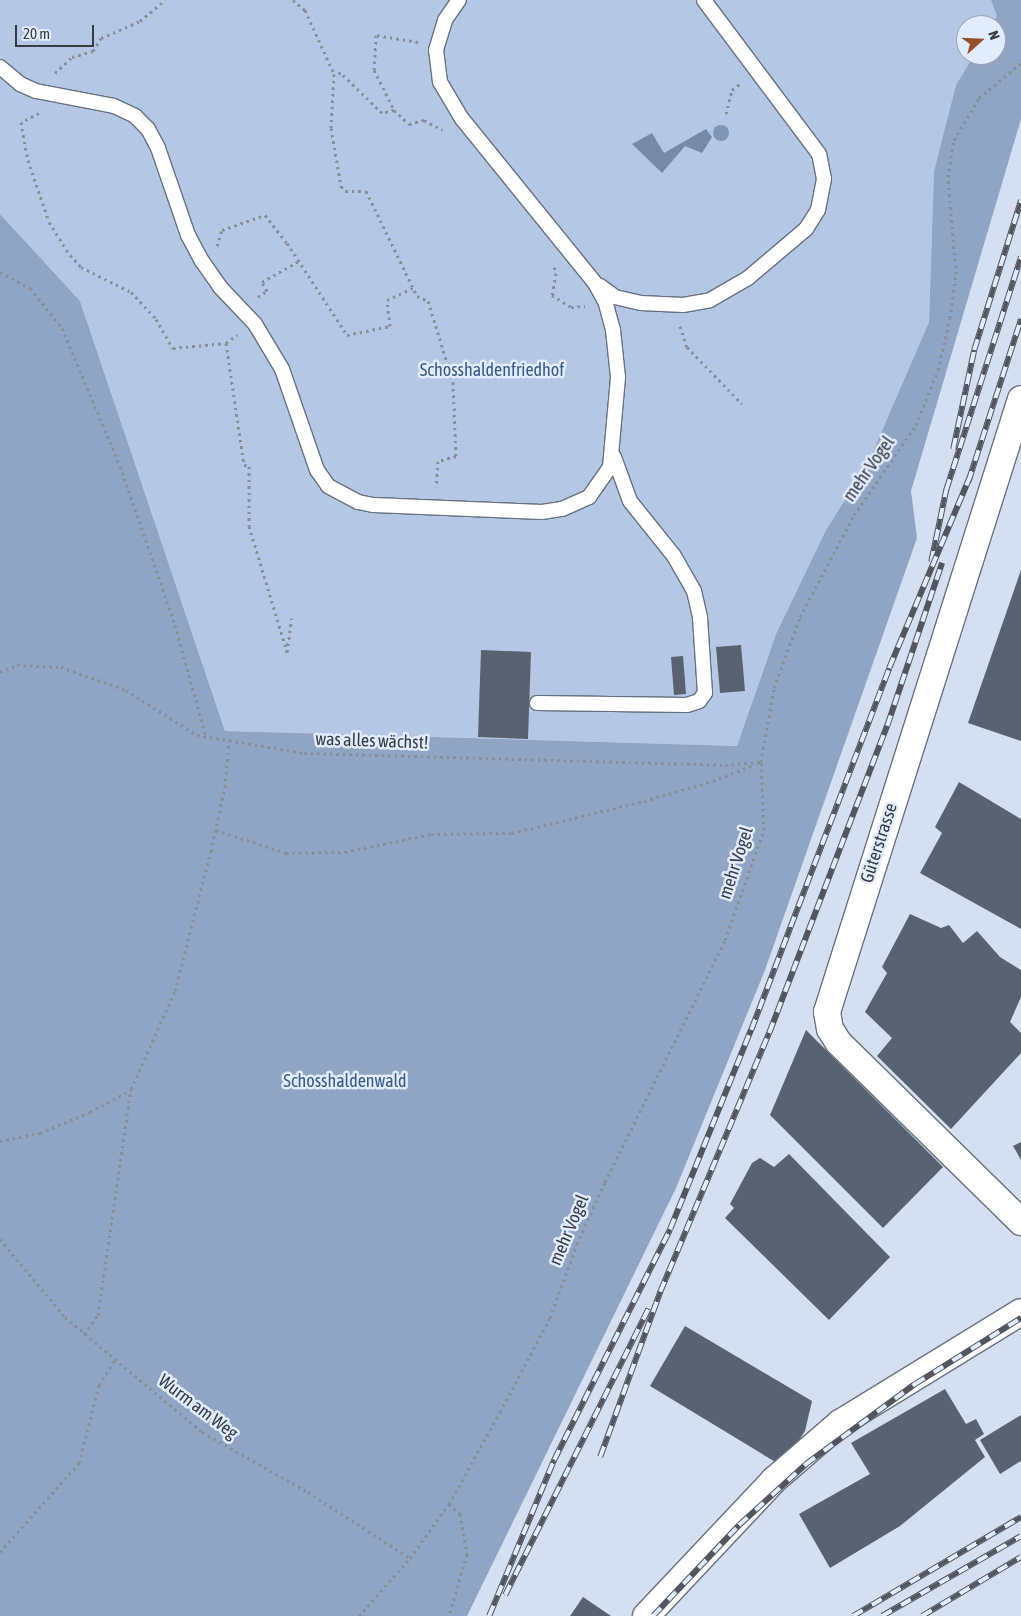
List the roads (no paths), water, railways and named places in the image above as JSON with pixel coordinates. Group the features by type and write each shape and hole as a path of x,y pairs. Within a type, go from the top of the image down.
{"street":[{"name":"Güterstrasse","path":"1021,399 827,1012 830,1029 838,1042 1021,1222"},
{"path":"646,1616 774,1480 840,1423 1021,1312"}],"lane":[{"path":"459,0 445,20 436,50 440,82 462,119 596,283 611,295 627,301 676,306 720,296 748,278 811,224 824,186 824,171 814,146 765,86 704,0"},
{"path":"0,67 20,84 46,93 114,106 135,116 148,129 158,148 188,235 202,261 240,308 254,322 282,369 317,470 328,486 366,504 542,512 571,507 598,488 610,467 614,454 616,348 606,303 596,283"},
{"path":"538,703 687,704 699,701 705,693 700,618 694,591 678,562 630,501 614,454"}],"railway":[{"path":"953,449 974,350 1021,200"},
{"path":"931,562 946,490 1021,257"},
{"path":"968,482 1021,319"},
{"path":"489,1616 554,1460 670,1229 751,1030 889,668 970,476"},
{"path":"600,1457 660,1292 769,1033 887,726 942,563"},
{"path":"505,1595 648,1309"},
{"path":"653,1616 739,1525 806,1464 915,1384 1021,1318"},
{"path":"853,1616 1021,1517"},
{"path":"882,1616 1021,1536"},
{"path":"922,1616 1021,1557"}],"park label":[{"name":"Schosshaldenfriedhof","path":"492,370"},
{"name":"Schosshaldenwald","path":"345,1081"}]}
